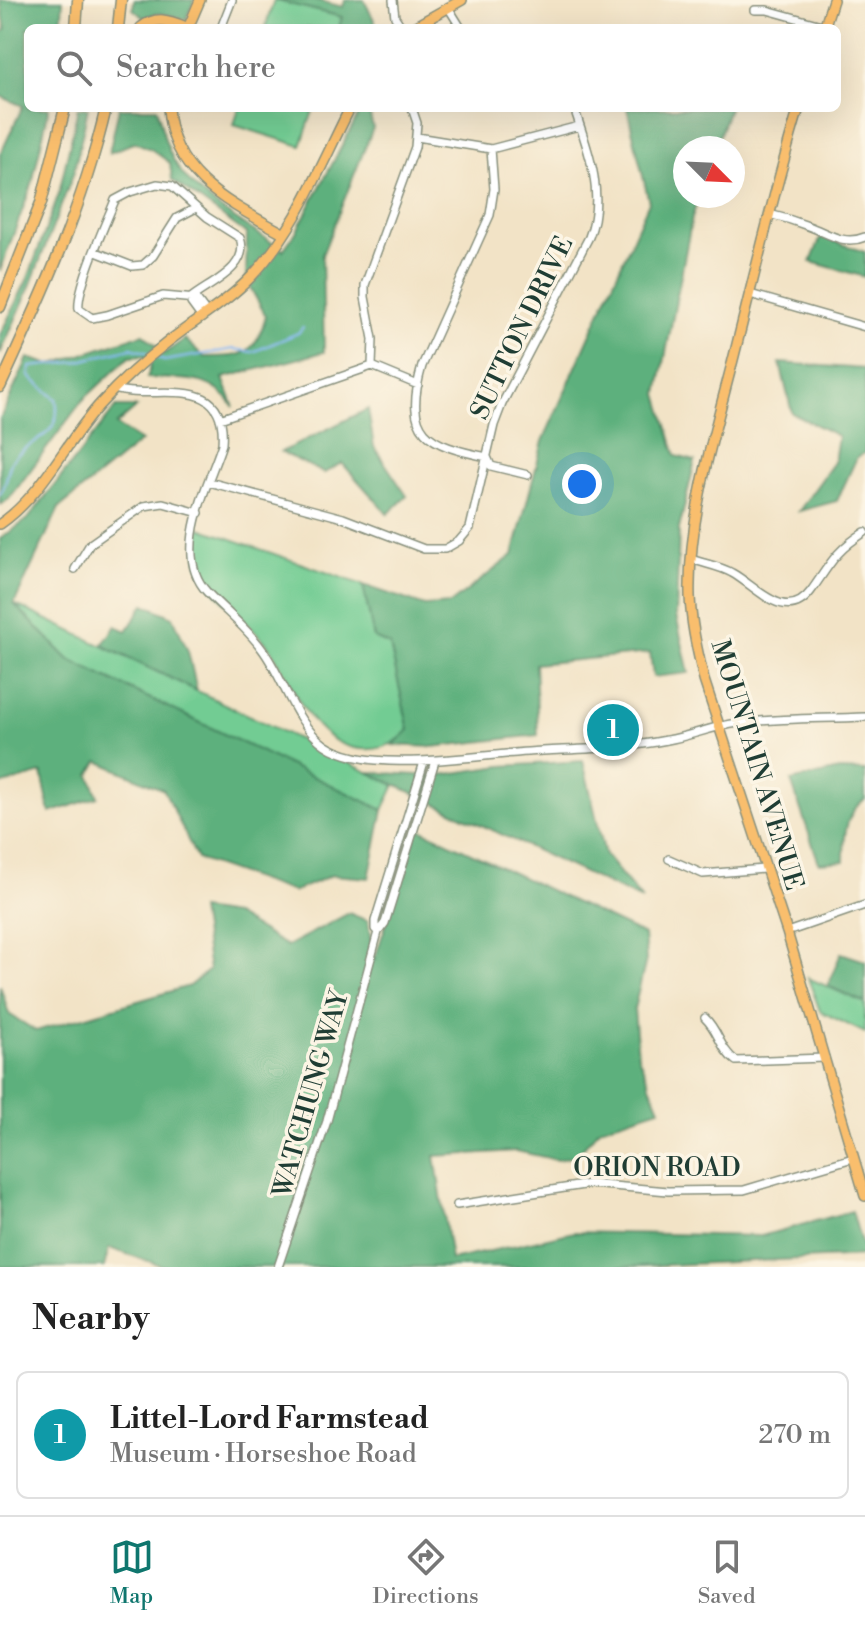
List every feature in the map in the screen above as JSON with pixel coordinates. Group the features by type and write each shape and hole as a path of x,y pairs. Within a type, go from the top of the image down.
{"highway":[{"path":"76,24 78,0"},
{"path":"118,24 121,0"},
{"path":"147,24 161,19 176,24"},
{"path":"0,307 41,203 64,112"},
{"path":"0,387 65,242 93,161 105,112"}],"main road":[{"path":"190,24 200,0"},
{"path":"419,24 462,0"},
{"path":"825,24 833,0"},
{"path":"169,112 175,141 184,161 201,182 226,201 283,233"},
{"path":"0,524 28,499 88,418 114,389 253,275 308,191 348,112"},
{"name":"MOUNTAIN AVENUE","path":"798,112 769,214 700,495 691,559 690,597 695,641 719,725 787,932 865,1193"}],"street":[{"path":"223,24 232,0"},
{"path":"393,0 395,17 399,24"},
{"path":"448,7 459,24"},
{"path":"755,10 767,10 814,24"},
{"path":"372,366 373,339 365,285 417,137 413,112"},
{"name":"SUTTON DRIVE","path":"209,482 343,518 424,549 436,550 456,544 470,528 502,404 595,220 595,182 575,112"},
{"path":"417,137 491,149 579,126"},
{"path":"491,149 495,176 490,215 427,356 418,385 418,421 428,437 444,448 487,457 491,466 528,475"},
{"path":"163,184 175,188 196,208 237,234 243,252 238,264 191,298 163,296 92,318 83,313 78,304 96,252 115,200 163,184"},
{"path":"96,252 132,266 143,265 153,256 177,218 196,208"},
{"path":"769,214 801,223 841,240 865,237"},
{"path":"750,294 865,327"},
{"path":"191,298 191,303 204,316"},
{"path":"220,419 372,366 418,385"},
{"path":"114,389 131,393 189,392 206,400 220,419 222,444 190,542 195,574 208,593 243,624 263,650 302,718 317,738 333,749 350,755 424,762 647,743 685,736 719,725 865,717"},
{"path":"75,569 90,544 144,506 163,503 199,513"},
{"path":"691,559 745,580 772,602 792,604 809,594 835,555 865,532"},
{"name":"WATCHUNG WAY","path":"278,1267 327,1121 378,932 385,923 435,761"},
{"name":"WATCHUNG WAY","path":"378,932 375,921 424,762"},
{"path":"669,859 703,874 764,869"},
{"path":"787,932 865,905"},
{"path":"705,1018 713,1027 725,1053 736,1061 825,1058"},
{"name":"ORION ROAD","path":"457,1205 590,1184 668,1191 744,1190 853,1158"}],"green space":[{"path":"0,0 63,0 61,24 24,24 24,112 48,112 32,184 0,271 0,155 23,106 0,96 0,33 6,30"},
{"path":"134,0 194,0 186,20 159,14 144,18 133,9"},
{"path":"274,0 342,17 340,24 266,24"},
{"path":"274,0 316,0 343,7 345,0 364,0 376,24 340,24 342,17"},
{"path":"77,112 87,112 74,172 0,354 0,335 28,278 59,193"},
{"path":"118,112 158,112 169,150 191,184 215,205 283,250 296,232 360,112 369,112 373,128 322,255 324,352 223,378 234,407 225,396 206,384 185,379 147,378 151,366 143,356 129,357 82,401 9,499 0,505 0,419 28,358 51,365 143,334 165,353 185,339 204,357 238,355 257,340 266,316 246,280 247,234 172,180 170,163 151,149 135,142 109,153"},
{"path":"238,112 313,112 301,146 234,125"},
{"path":"628,112 728,112 719,136 673,136 673,208 695,208 658,394 676,456 695,461 679,529 676,616 689,673 653,677 650,653 535,664 538,735 432,747 393,745 409,730 390,645 374,638 363,585 425,606 450,604 513,555 543,441 649,202"},
{"path":"821,237 865,252 865,277 811,262"},
{"path":"780,363 865,369 865,453 857,457 837,501 799,511 834,462 838,436 792,413"},
{"path":"116,407 137,407 116,425 141,441 59,508 14,604 69,660 383,810 369,878 332,875 293,892 197,859 164,790 98,761 90,775 98,797 50,813 42,773 0,785 0,539 28,519"},
{"path":"368,409 374,447 407,496 388,514 342,463 324,473 281,452"},
{"path":"200,528 363,585 374,638 390,645 409,731 391,744 370,749 354,748 325,733 303,707 270,648 217,593 200,570 197,559"},
{"path":"14,604 395,785 383,810 69,660"},
{"path":"144,604 173,617 188,651 197,691 102,645 116,626 127,631"},
{"path":"583,761 605,855 642,900 368,772 434,776 501,766"},
{"path":"839,770 865,771 865,799 849,819 844,861 819,863 791,781"},
{"path":"418,828 644,935 646,960 634,1009 638,1056 660,1109 600,1128 577,1155 558,1160 516,1151 435,1156 451,1260 574,1232 761,1236 852,1211 865,1256 621,1267 166,1267 109,1248 104,1267 0,1267 0,985 9,1014 36,1031 189,986 209,970 200,910 234,915 287,946 349,913 368,921 374,961"},
{"path":"841,953 865,961 865,1003 828,986"},
{"path":"808,978 865,1003 865,1033 820,1011"}],"waterway":[{"path":"154,356 164,361 234,349 253,352 298,333 303,327"},
{"path":"0,494 14,458 44,436 55,422 56,399 29,376 30,367 76,362 131,348 148,353"}],"place":[{"name":"Littel-Lord Farmstead","path":"613,730"}]}
